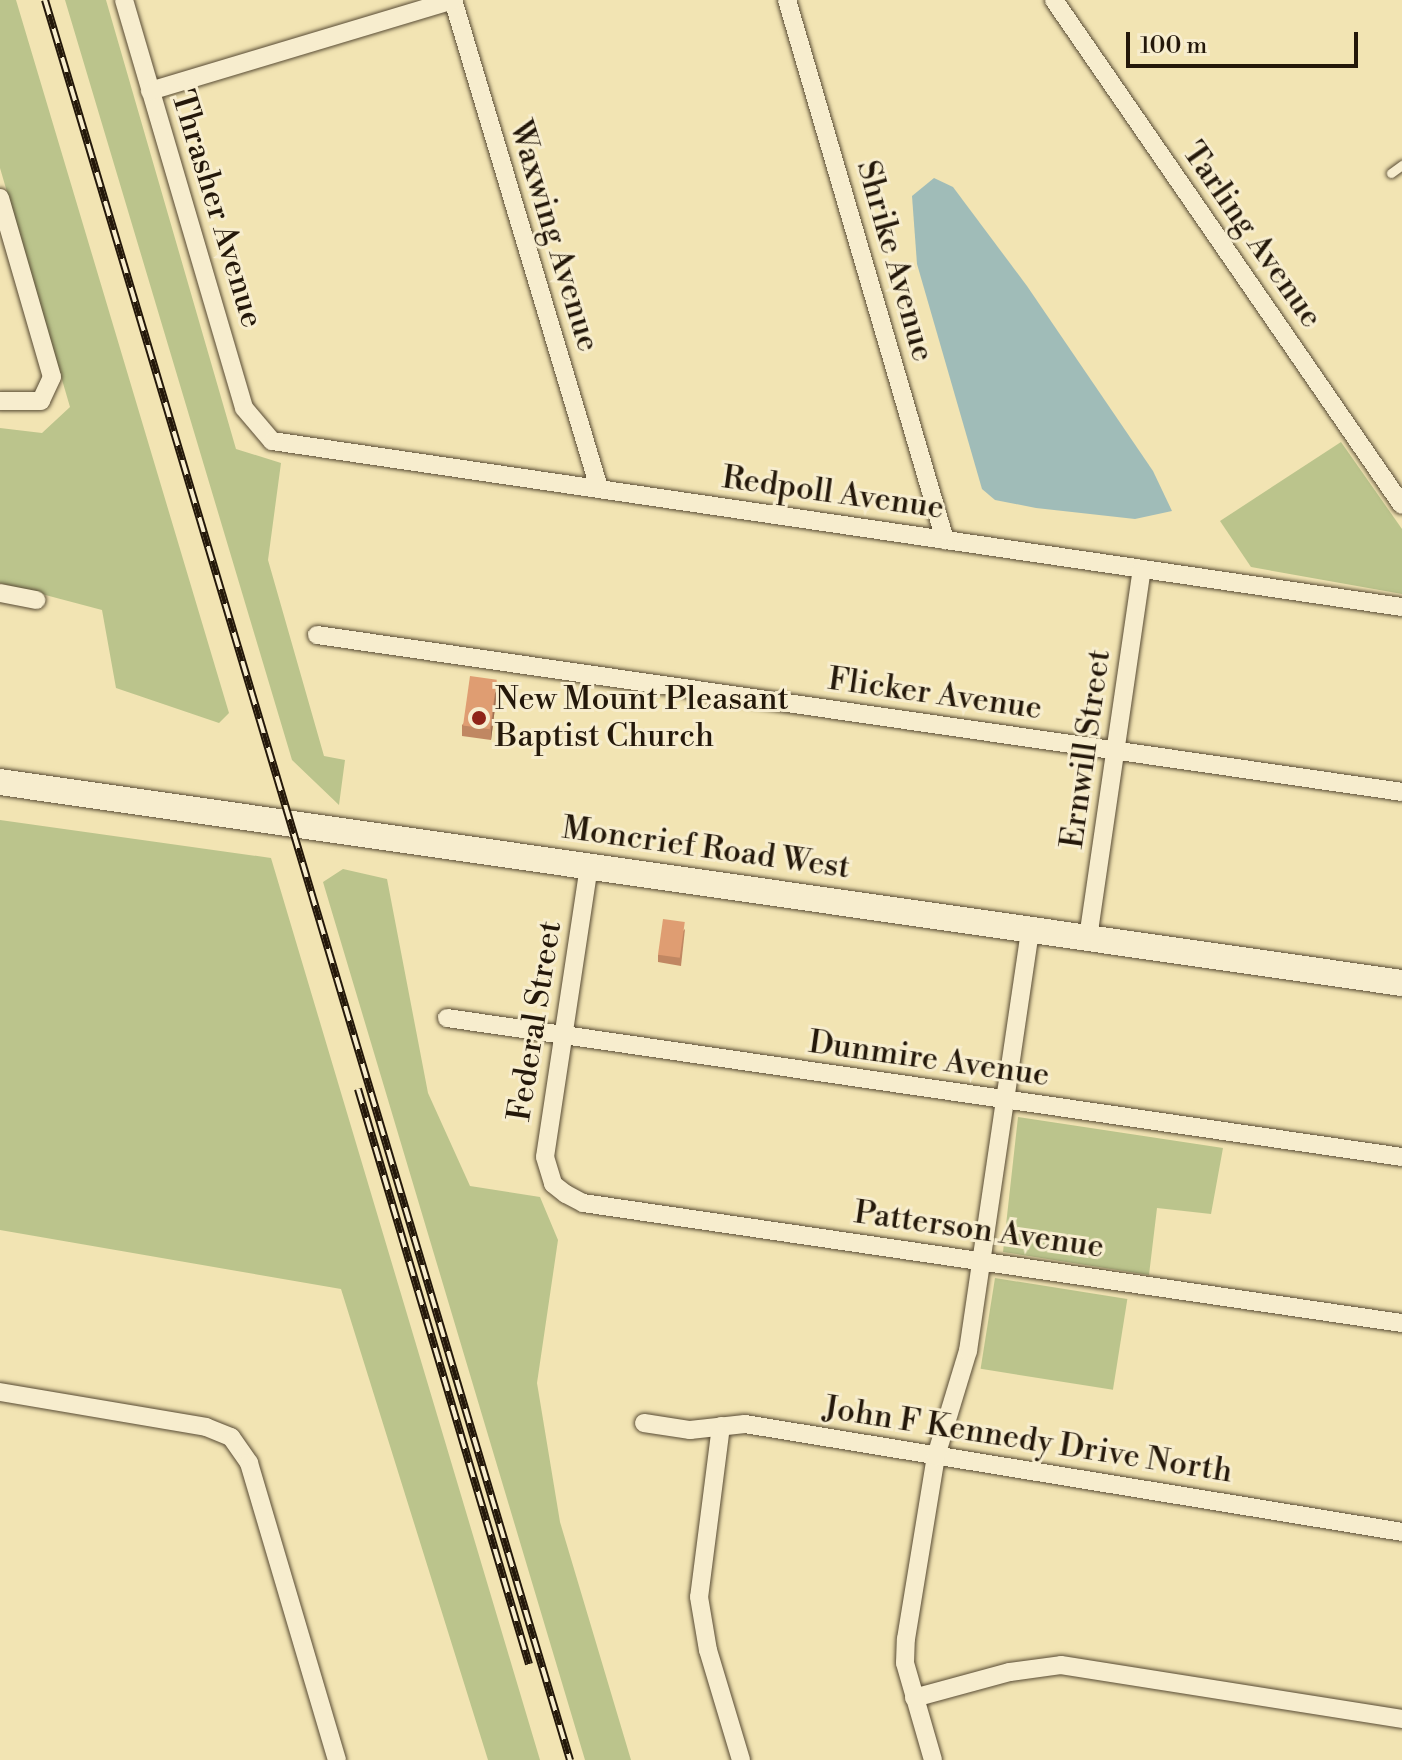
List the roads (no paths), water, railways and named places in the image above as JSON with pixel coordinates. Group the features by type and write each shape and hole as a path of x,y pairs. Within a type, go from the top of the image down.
{"street":[{"name":"Thrasher Avenue","path":"124,0 244,408 259,432"},
{"path":"150,91 453,0"},
{"name":"Waxwing Avenue","path":"453,0 599,488"},
{"name":"Shrike Avenue","path":"787,0 945,540"},
{"name":"Tarling Avenue","path":"1054,0 1402,505"},
{"path":"0,198 51,368 47,396 32,404 0,401"},
{"name":"Redpoll Avenue","path":"259,432 287,446 599,488 1402,607"},
{"name":"Ernwill Street","path":"1088,938 1142,569"},
{"path":"0,593 36,600"},
{"name":"Flicker Avenue","path":"317,635 1402,792"},
{"name":"Moncrief Road West","path":"0,782 1402,983"},
{"name":"Federal Street","path":"553,1184 545,1157 589,866"},
{"path":"933,1760 904,1652 936,1456 968,1351 1030,929"},
{"name":"Dunmire Avenue","path":"447,1018 1402,1157"},
{"name":"Patterson Avenue","path":"553,1184 583,1203 1402,1323"},
{"path":"0,1392 206,1427 231,1437 242,1449 337,1760"},
{"name":"John F Kennedy Drive North","path":"644,1423 690,1430 745,1424 1402,1532"},
{"path":"721,1426 699,1597 708,1650 741,1760"},
{"path":"914,1698 1010,1672 1061,1665 1402,1719"}],"lane":[{"path":"1391,173 1402,165"}],"water":[{"path":"934,178 953,187 1027,286 1153,471 1172,511 1135,519 1036,508 995,500 982,489 917,264 912,196"}],"railway":[{"path":"45,0 570,1760"},
{"path":"358,1089 529,1664"}],"place":[{"name":"New Mount Pleasant Baptist Church","path":"479,718"}]}
